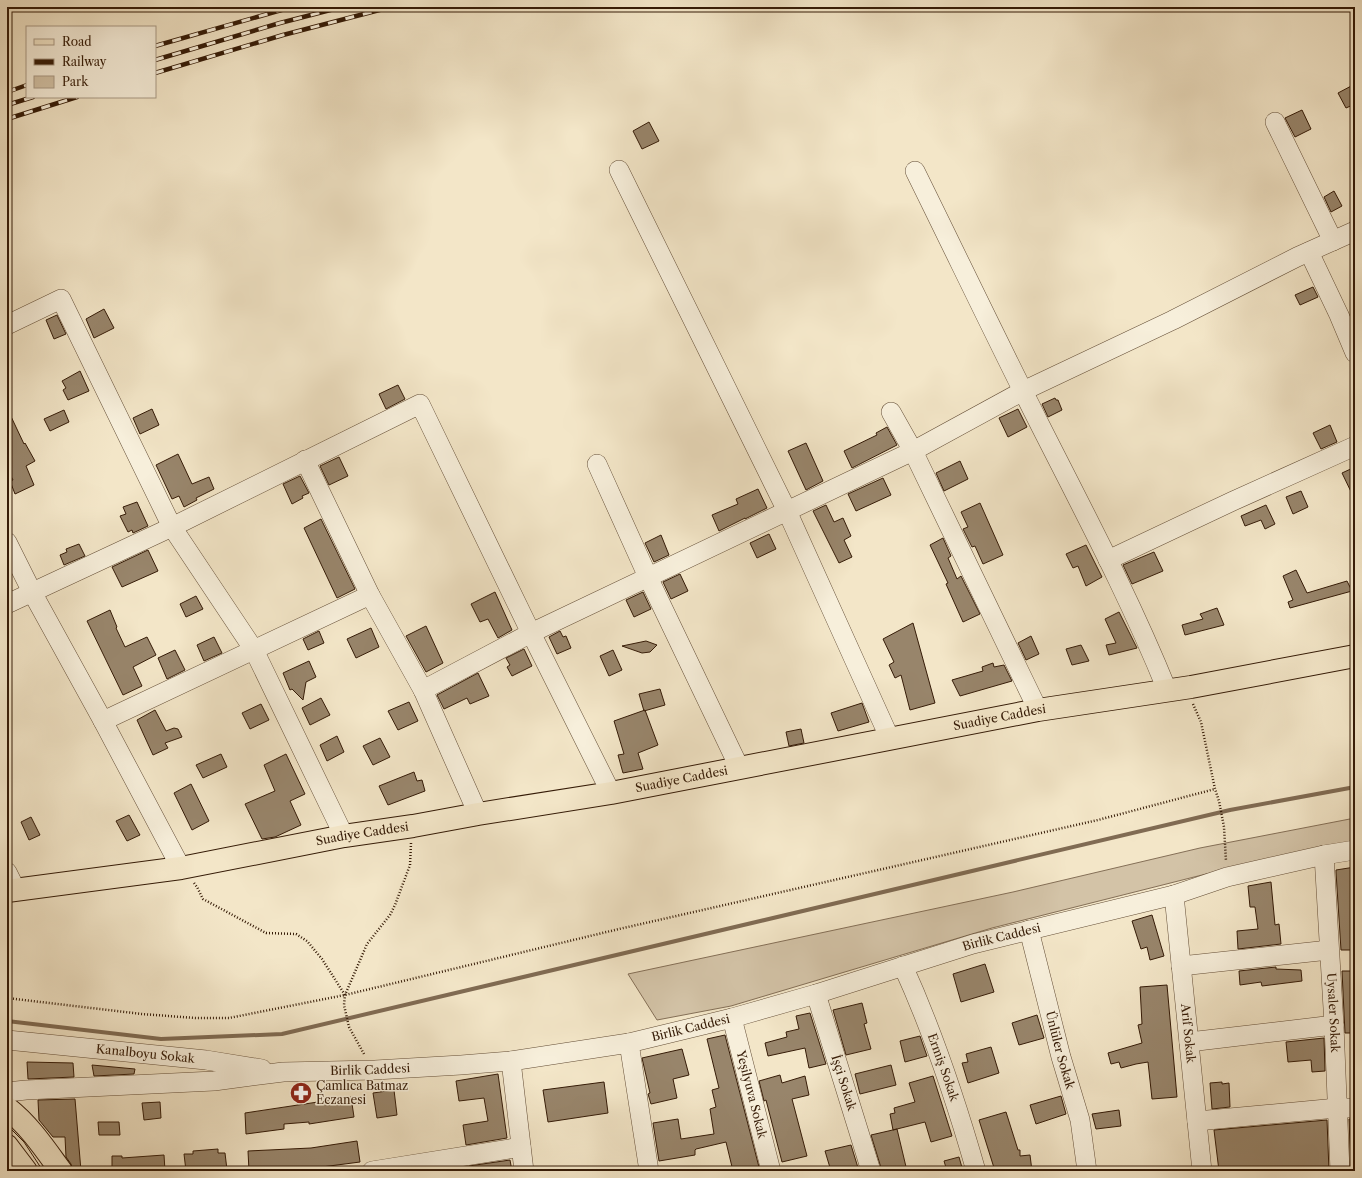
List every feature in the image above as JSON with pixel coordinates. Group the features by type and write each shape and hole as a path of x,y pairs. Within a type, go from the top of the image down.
{"main road":[{"name":"Suadiye Caddesi","path":"9,884 181,868 344,836 611,793 1038,710 1167,690 1191,688 1355,656"},
{"path":"7,1108 20,1118 61,1171"},
{"path":"7,1146 26,1171"}],"street":[{"path":"1275,122 1333,241"},
{"path":"619,170 788,511 890,738"},
{"path":"915,171 1108,560 1167,690"},
{"path":"422,690 531,633 913,451 1023,391 1355,231"},
{"path":"1309,252 1355,353"},
{"path":"7,325 61,299 172,527 254,650 344,836"},
{"path":"7,604 172,527 420,404 531,633 611,793"},
{"path":"891,412 913,451 1038,710"},
{"path":"1108,560 1355,446"},
{"path":"305,460 370,595 422,690 478,814"},
{"path":"597,464 648,577 740,767"},
{"path":"7,542 32,592 181,868"},
{"path":"103,721 370,595"},
{"name":"Birlik Caddesi","path":"7,1092 214,1081 284,1072 374,1070 511,1061 629,1043 732,1018 816,994 973,944 1174,895 1227,877 1324,855 1355,850"},
{"name":"Uysaler Sokak","path":"1324,855 1334,1025 1346,1108 1340,1171"},
{"name":"Arif Sokak","path":"1174,895 1201,1171"},
{"name":"Ünlüler Sokak","path":"1029,930 1061,1056 1080,1120 1087,1171"},
{"path":"1181,966 1329,950"},
{"name":"Ermiş Sokak","path":"903,966 922,1009 958,1107 976,1171"},
{"name":"İşçi Sokak","path":"816,994 871,1171"},
{"name":"Yeşilyuva Sokak","path":"732,1018 771,1171"},
{"path":"1189,1042 1334,1025"},
{"name":"Kanalboyu Sokak","path":"7,1040 206,1060 284,1072"},
{"path":"629,1043 649,1171"},
{"path":"511,1061 524,1171"},
{"path":"1197,1121 1346,1108"},
{"path":"372,1171 521,1148"}],"path":[{"path":"1191,688 1193,704 1201,722 1224,827 1227,877"},
{"path":"7,998 142,1014 195,1018 229,1018 345,995 619,929 1098,820 1215,789"},
{"path":"374,1070 349,1027 344,1005 345,995 366,944 390,915 406,879 410,865 413,826"},
{"path":"181,868 197,887 203,899 256,927 266,934 296,934 307,941 322,960 345,995"}],"green space":[{"path":"1355,818 1355,847 1206,874 992,928 731,1006 657,1020 628,974 1013,892 1200,848"}],"building":[{"path":"1355,84 1355,104 1346,108 1338,93"},
{"path":"1302,110 1311,129 1295,137 1285,118"},
{"path":"649,122 659,141 642,149 633,131"},
{"path":"1334,191 1342,206 1331,212 1324,197"},
{"path":"1313,287 1318,297 1300,305 1295,295"},
{"path":"104,309 114,328 94,338 86,319"},
{"path":"57,315 66,334 54,339 46,320"},
{"path":"80,371 89,391 68,400 63,390 66,388 62,381"},
{"path":"398,385 405,399 386,409 379,394"},
{"path":"1055,398 1058,400 1062,410 1048,417 1042,404"},
{"path":"7,408 24,444 25,443 35,461 26,466 34,485 15,494 10,481 13,480 7,469"},
{"path":"152,409 159,425 140,434 133,418"},
{"path":"1018,409 1027,427 1008,437 999,418"},
{"path":"64,410 69,422 50,431 44,419"},
{"path":"1330,425 1337,442 1321,449 1313,433"},
{"path":"887,427 897,445 852,468 844,451 877,435 876,433"},
{"path":"806,443 823,481 806,490 788,451"},
{"path":"178,454 192,484 209,477 214,489 196,498 197,500 184,507 179,496 172,499 156,465"},
{"path":"339,457 348,476 329,485 320,466"},
{"path":"960,461 968,479 944,491 936,473"},
{"path":"1355,467 1355,500 1342,473"},
{"path":"300,476 309,493 302,496 303,498 292,504 283,484"},
{"path":"883,478 891,495 856,511 848,494"},
{"path":"758,489 767,508 719,531 712,515 738,504 736,499"},
{"path":"1301,491 1308,507 1293,514 1286,497"},
{"path":"137,502 148,526 133,533 132,530 128,532 120,516 126,514 123,507"},
{"path":"980,503 1003,555 983,564 975,546 972,547 963,529 968,527 961,512"},
{"path":"826,505 834,522 843,518 851,536 844,540 852,557 839,563 813,511"},
{"path":"1266,505 1275,524 1265,529 1261,520 1245,526 1241,516"},
{"path":"321,519 355,589 337,598 304,528"},
{"path":"769,534 776,549 757,558 750,543"},
{"path":"661,535 669,555 654,562 645,543"},
{"path":"943,538 951,556 948,558 957,579 961,576 980,614 963,622 946,584 948,583 930,545"},
{"path":"79,544 85,556 64,565 60,555 67,552 66,549"},
{"path":"1086,545 1102,577 1086,586 1078,566 1073,568 1066,554"},
{"path":"148,550 158,571 122,587 112,567"},
{"path":"1154,552 1163,571 1132,584 1123,565"},
{"path":"1296,570 1307,593 1347,581 1352,591 1290,608 1288,602 1293,600 1283,576"},
{"path":"680,574 688,591 671,599 663,582"},
{"path":"495,592 512,630 498,638 488,619 480,622 471,604"},
{"path":"643,592 651,609 634,617 626,600"},
{"path":"196,596 203,609 186,617 180,604"},
{"path":"1217,608 1224,625 1185,635 1182,625 1203,619 1200,614"},
{"path":"110,610 117,627 116,628 125,647 147,637 156,655 133,667 142,686 123,695 87,621"},
{"path":"1119,612 1137,648 1109,655 1106,645 1116,643 1105,619"},
{"path":"913,623 935,703 910,710 901,675 895,678 889,665 894,662 883,639"},
{"path":"426,626 443,663 426,672 406,636"},
{"path":"371,628 379,647 356,658 347,639"},
{"path":"319,631 324,643 308,650 303,639"},
{"path":"560,631 563,637 566,636 571,648 557,654 549,637"},
{"path":"1031,636 1039,654 1026,660 1018,643"},
{"path":"214,637 222,653 204,661 197,645"},
{"path":"646,641 657,645 650,652 642,653 622,646"},
{"path":"1081,645 1089,661 1072,665 1066,649"},
{"path":"524,649 532,666 512,676 507,667 510,665 506,658"},
{"path":"175,650 185,670 167,679 158,658"},
{"path":"613,650 622,670 609,676 600,656"},
{"path":"309,661 316,677 306,682 303,700 292,689 290,690 283,673"},
{"path":"993,663 994,667 1004,665 1012,681 960,696 952,680 983,671 982,667"},
{"path":"478,673 489,696 470,704 467,698 444,709 437,695"},
{"path":"660,689 665,705 644,711 639,694"},
{"path":"321,698 330,715 310,725 302,708"},
{"path":"409,702 418,721 398,730 388,711"},
{"path":"862,703 869,722 838,731 831,713"},
{"path":"261,704 269,720 250,729 242,713"},
{"path":"155,710 166,731 174,728 178,729 182,737 165,743 168,748 153,755 137,720"},
{"path":"645,710 658,745 638,753 643,769 623,773 618,755 624,754 614,721"},
{"path":"801,729 804,743 789,746 786,732"},
{"path":"337,736 344,752 327,761 320,745"},
{"path":"380,738 390,757 373,765 363,746"},
{"path":"221,754 227,767 203,778 196,765"},
{"path":"286,754 305,794 290,801 301,825 275,837 262,839 245,804 275,791 264,765"},
{"path":"414,772 417,781 422,780 425,791 388,805 379,786"},
{"path":"191,784 209,821 192,830 174,793"},
{"path":"129,815 140,835 127,841 116,821"},
{"path":"31,817 40,835 29,840 21,822"},
{"path":"1355,867 1355,950 1341,950 1336,870"},
{"path":"1271,882 1275,925 1279,924 1281,944 1238,949 1237,931 1258,929 1255,907 1250,907 1248,886"},
{"path":"1152,915 1164,956 1150,960 1147,947 1141,949 1132,921"},
{"path":"985,964 994,992 961,1002 953,974"},
{"path":"1276,967 1276,969 1301,970 1302,981 1262,986 1261,982 1240,985 1239,971"},
{"path":"1342,971 1355,971 1355,1033 1345,1033"},
{"path":"1167,985 1177,1097 1152,1099 1148,1062 1121,1068 1119,1062 1111,1064 1108,1053 1142,1043 1138,1025 1142,1024 1140,987"},
{"path":"862,1003 867,1023 864,1024 871,1049 846,1055 833,1010"},
{"path":"810,1013 826,1064 809,1068 805,1048 768,1056 765,1043 787,1037 786,1032 799,1029 796,1016"},
{"path":"1037,1015 1044,1038 1019,1045 1012,1023"},
{"path":"725,1035 760,1171 733,1171 726,1142 696,1149 695,1155 659,1161 653,1123 678,1119 681,1139 714,1134 710,1109 716,1107 712,1090 719,1088 707,1039"},
{"path":"920,1036 927,1056 905,1062 900,1041"},
{"path":"1324,1038 1325,1071 1312,1072 1311,1060 1288,1062 1286,1042"},
{"path":"991,1047 999,1073 968,1083 962,1063 968,1062 966,1054"},
{"path":"682,1049 689,1075 673,1079 677,1098 651,1104 642,1058"},
{"path":"27,1062 73,1063 74,1077 28,1079"},
{"path":"92,1065 135,1069 134,1074 94,1076"},
{"path":"891,1065 896,1085 860,1094 855,1074"},
{"path":"498,1074 507,1138 466,1145 463,1125 488,1121 484,1098 459,1101 456,1081"},
{"path":"780,1075 782,1083 805,1076 809,1095 792,1099 807,1156 782,1162 766,1100 764,1101 759,1081"},
{"path":"933,1076 952,1136 931,1142 925,1122 893,1130 890,1114 895,1113 894,1108 915,1102 909,1083"},
{"path":"604,1082 608,1113 548,1122 543,1090"},
{"path":"1222,1082 1222,1084 1229,1083 1230,1107 1212,1109 1210,1083"},
{"path":"394,1090 397,1115 377,1118 373,1093"},
{"path":"1061,1096 1066,1114 1036,1124 1030,1105"},
{"path":"351,1097 354,1117 309,1124 309,1122 284,1124 284,1129 246,1134 245,1113"},
{"path":"75,1099 81,1171 73,1171 71,1164 66,1157 65,1137 53,1137 39,1120 38,1100"},
{"path":"160,1102 161,1118 144,1120 142,1103"},
{"path":"1119,1110 1121,1126 1096,1129 1092,1114"},
{"path":"1006,1112 1018,1150 1020,1150 1020,1156 1030,1155 1032,1171 995,1171 979,1120"},
{"path":"1349,1119 1355,1119 1355,1171 1351,1171"},
{"path":"1327,1120 1329,1171 1219,1171 1214,1130"},
{"path":"98,1122 119,1122 120,1135 99,1135"},
{"path":"897,1129 907,1171 882,1171 871,1135"},
{"path":"357,1141 360,1162 314,1168 249,1171 248,1151 311,1148"},
{"path":"851,1145 859,1171 831,1171 825,1151"},
{"path":"218,1149 218,1153 225,1153 227,1170 186,1171 184,1154 193,1154 193,1151"},
{"path":"164,1155 165,1171 112,1171 112,1156 122,1156 122,1158"},
{"path":"959,1157 963,1171 947,1171 944,1161"},
{"path":"510,1160 512,1171 470,1171 469,1166"}],"waterway":[{"path":"7,1021 161,1039 282,1034 1230,810 1355,787"}],"tram line":[{"path":"7,1125 24,1142 43,1171"}],"railway":[{"path":"156,46 292,7"},
{"path":"156,60 280,23 342,7"},
{"path":"156,73 283,35 391,7"},
{"path":"7,92 26,85"},
{"path":"7,105 30,98"},
{"path":"7,119 74,98"}],"place":[{"name":"Çamlıca Batmaz Eczanesi","path":"301,1093"}]}
